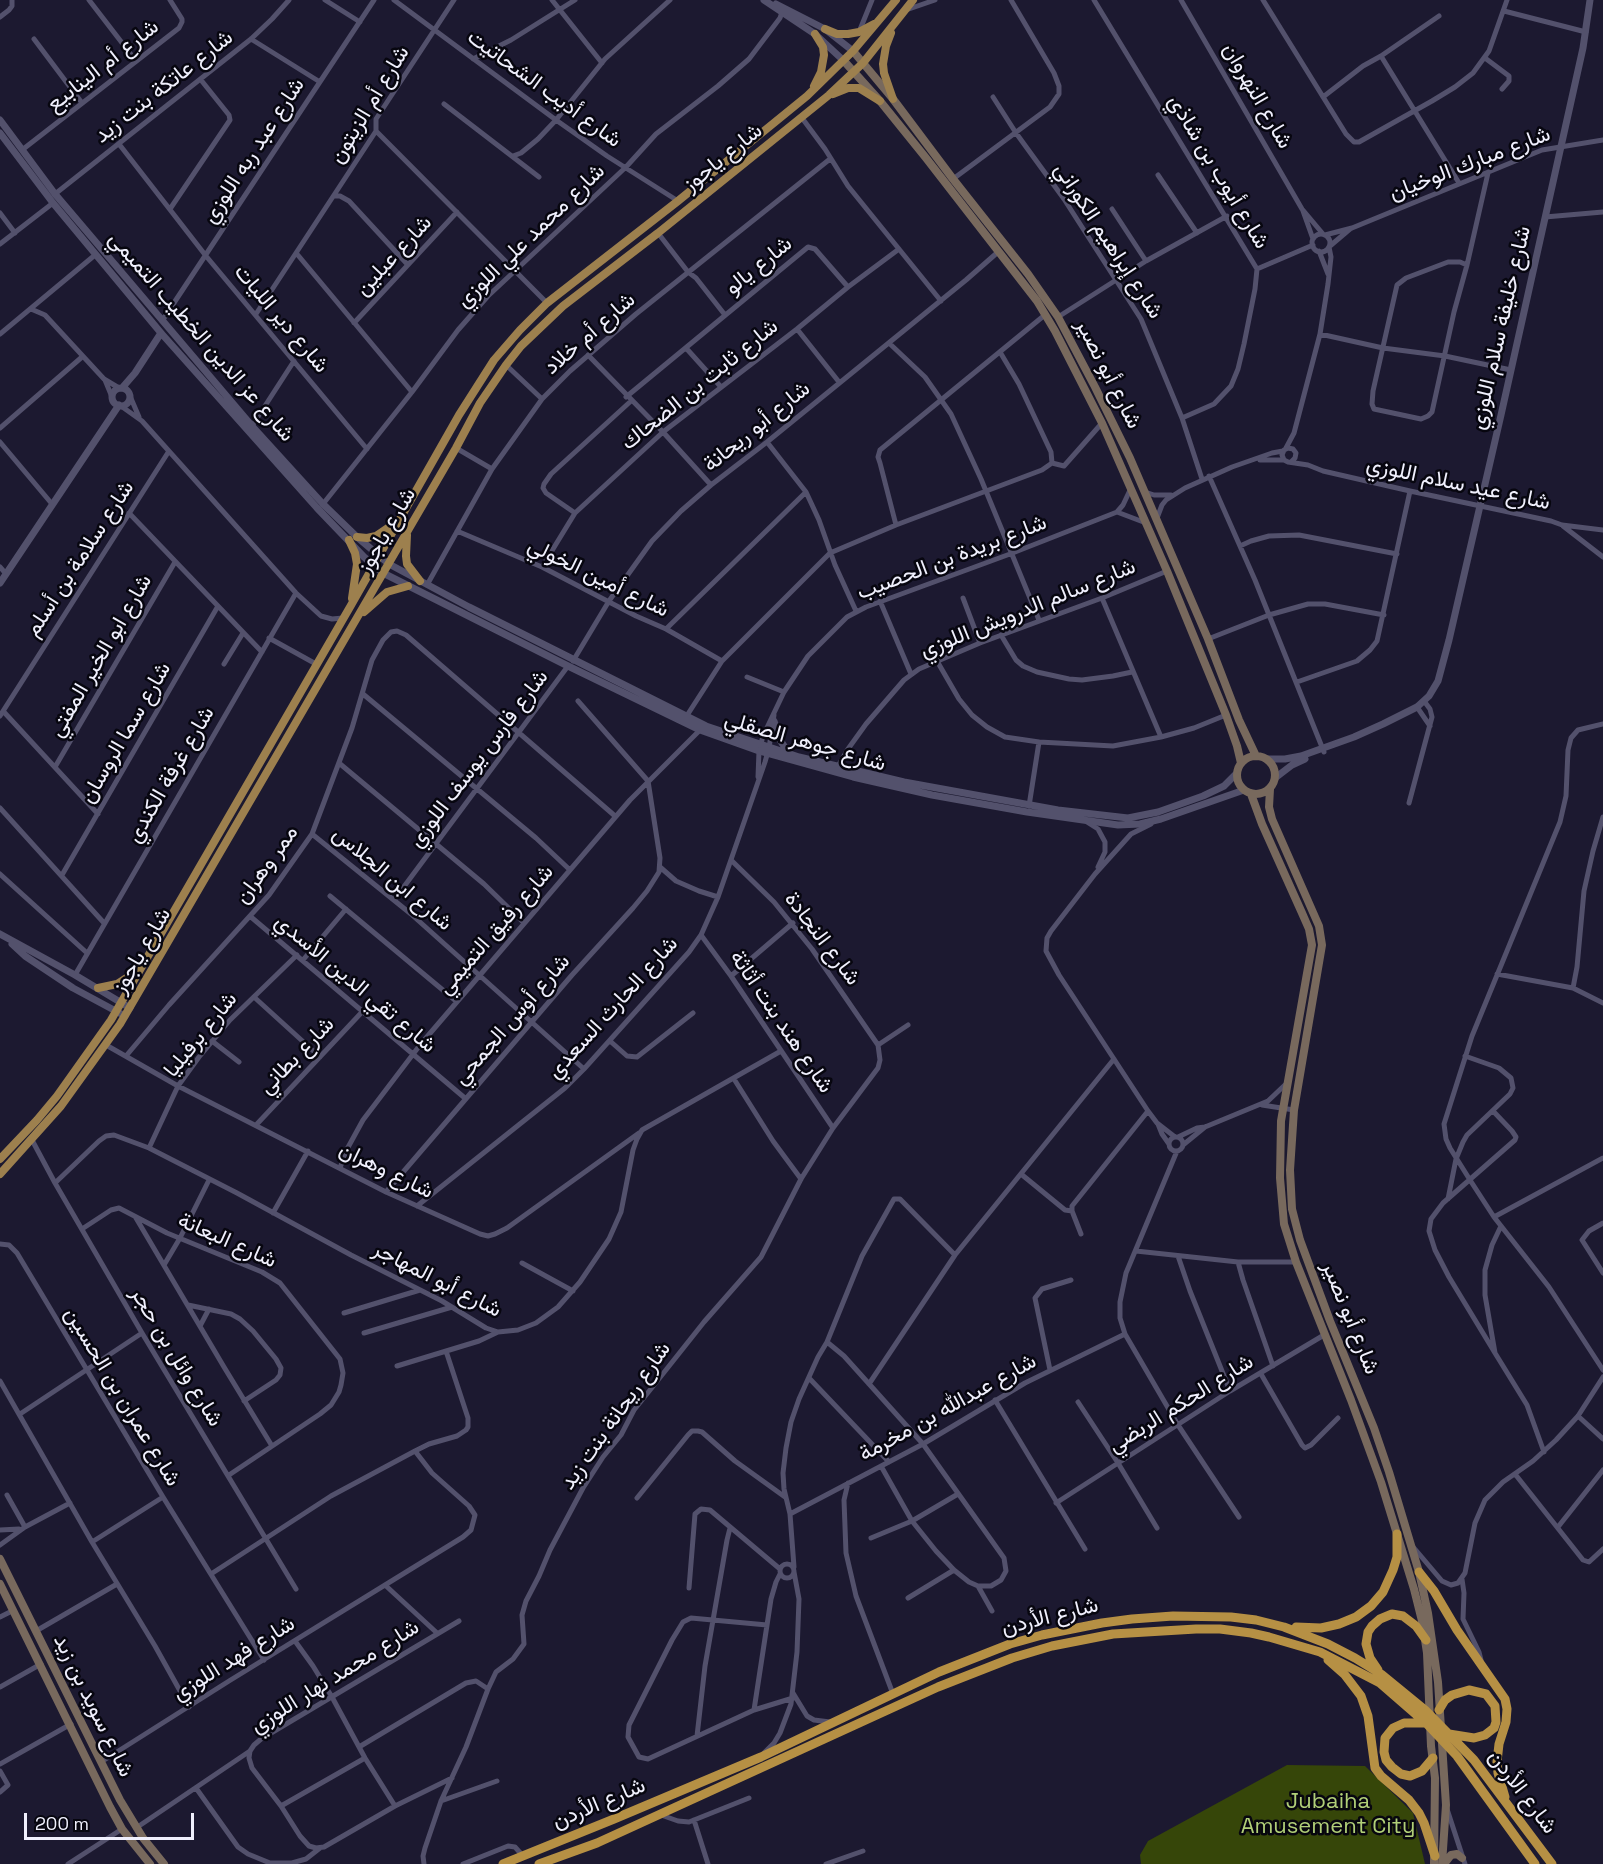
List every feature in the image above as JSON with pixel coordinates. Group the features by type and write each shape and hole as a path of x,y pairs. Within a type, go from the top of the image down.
{"highway":[{"path":"1284,1627 1327,1628 1350,1620 1366,1610 1380,1597 1390,1579 1397,1557 1397,1534"},
{"path":"1419,1572 1503,1695 1506,1704 1506,1722 1499,1744 1497,1762 1500,1784 1510,1810"},
{"path":"1381,1674 1370,1658 1366,1644 1368,1632 1377,1621 1392,1614 1403,1616 1416,1626 1426,1640"},
{"name":"شارع الأردن","path":"503,1864 761,1757 939,1672 1010,1644 1102,1623 1132,1618 1173,1616 1231,1617 1284,1627 1328,1644 1381,1674 1405,1693 1474,1760 1552,1864"},
{"name":"شارع الأردن","path":"539,1864 597,1844 938,1687 1012,1658 1052,1646 1113,1634 1153,1630 1220,1629 1269,1637 1320,1653 1380,1683 1426,1723 1457,1756 1535,1864"},
{"path":"1320,1653 1345,1675 1361,1696 1368,1716 1372,1760 1375,1768 1409,1800 1419,1813 1435,1860"},
{"path":"1439,1710 1448,1697 1464,1690 1483,1693 1496,1706 1494,1728 1485,1735 1474,1738 1449,1734"},
{"path":"1426,1723 1404,1723 1393,1728 1385,1738 1384,1752 1386,1760 1392,1767 1401,1774 1410,1776 1422,1771 1433,1758"}],"main road":[{"name":"شارع ياجوز","path":"0,1159 57,1096 119,1007 477,385 515,336 546,303 678,201 807,96 844,61 896,0"},
{"name":"شارع ياجوز","path":"0,1174 61,1106 128,1012 480,403 506,365 521,346 563,306 658,233 829,95 862,63 913,0"},
{"path":"825,29 837,34 859,32 882,19"},
{"path":"893,99 883,64 886,46 894,24"},
{"path":"807,96 824,65 823,47 815,34"},
{"name":"شارع أبو نصير","path":"853,51 893,99 1028,274 1058,317 1112,421 1145,492 1256,756"},
{"name":"شارع أبو نصير","path":"844,61 880,101 1046,314 1102,423 1147,524 1226,715 1241,763"},
{"path":"829,95 848,88 859,88 880,101"},
{"path":"350,607 357,564 353,538 379,535 401,516"},
{"path":"408,531 406,560 409,567 424,583"},
{"path":"352,626 379,597 387,592 408,586"},
{"path":"1251,756 1266,759 1273,765 1275,778 1270,789 1261,794 1248,792 1240,786 1237,773 1241,763 1251,756"},
{"name":"شارع أبو نصير","path":"1270,789 1269,807 1272,819 1319,926 1322,945 1294,1110 1290,1170 1292,1209 1297,1231 1329,1321 1374,1428 1419,1572 1433,1644 1439,1710 1446,1805 1443,1864"},
{"name":"شارع أبو نصير","path":"1248,792 1311,938 1312,951 1283,1109 1280,1161 1282,1207 1286,1231 1324,1335 1363,1431 1414,1589 1426,1640 1436,1806 1435,1860"},
{"path":"98,988 117,984 140,969"},
{"name":"شارع سويد بن زيد","path":"0,1559 136,1828 164,1864"},
{"name":"شارع سويد بن زيد","path":"0,1584 122,1829 150,1864"},
{"path":"1443,1864 1451,1854 1457,1854 1464,1861"}],"street":[{"path":"0,17 12,6 12,0"},
{"path":"89,0 136,62"},
{"name":"شارع أم الينابيع","path":"22,150 181,25 182,19 170,0"},
{"name":"شارع عاتكة بنت زيد","path":"55,194 251,39 289,0"},
{"path":"325,0 360,22"},
{"name":"شارع عبد ربه اللوزي","path":"162,321 374,0"},
{"name":"شارع أديب الشحاتيت","path":"394,0 556,120 678,201"},
{"name":"شارع أم الزيتون","path":"256,314 376,131 376,119 454,0"},
{"path":"552,0 602,63"},
{"path":"473,59 504,44 575,0"},
{"path":"513,156 521,153 556,120 602,63 670,0"},
{"path":"767,0 825,29 853,51"},
{"path":"859,32 872,0"},
{"path":"905,11 935,0"},
{"path":"953,179 1054,103 1060,90 1048,63 1011,0"},
{"name":"شارع أيوب بن شاذي","path":"1094,0 1227,216 1257,269 1244,344 1231,386 1214,404 1182,418"},
{"name":"شارع النهروان","path":"1181,0 1302,209 1324,234"},
{"path":"1263,0 1346,134 1354,142 1364,140 1464,81 1485,58 1493,42 1507,0"},
{"name":"شارع خليفة سلام اللوزي","path":"1275,778 1298,762 1324,750 1403,720 1426,703 1438,688 1587,32 1590,0"},
{"path":"782,6 844,61"},
{"name":"شارع محمد علي اللوزي","path":"323,504 472,313 627,167 656,134 749,59 780,18 782,6"},
{"path":"1504,11 1587,32"},
{"path":"1323,97 1363,66 1439,16"},
{"path":"34,39 82,103"},
{"path":"251,39 320,82"},
{"path":"1381,56 1459,183"},
{"path":"1485,58 1509,76 1508,82 1502,89"},
{"path":"170,209 230,120 229,115 201,80"},
{"name":"شارع إبراهيم الكوراني","path":"993,97 1068,206 1141,319 1206,478 1240,546 1324,750"},
{"path":"444,104 539,177"},
{"path":"802,118 848,186 941,301"},
{"name":"شارع عز الدين الخطيب التميمي","path":"0,120 55,194 162,321 252,426 353,538 373,565 383,573"},
{"path":"376,131 546,303"},
{"name":"شارع عز الدين الخطيب التميمي","path":"0,133 95,255 253,437 353,538 389,564"},
{"name":"شارع مبارك الوخيان","path":"1324,234 1352,228 1526,156 1551,148 1603,140"},
{"name":"شارع دير الليات","path":"119,144 206,256 367,449"},
{"name":"شارع أم خلاد","path":"424,583 492,470 542,399 588,355 830,159"},
{"path":"1467,266 1460,262 1448,262 1406,278 1397,285 1372,400 1372,407 1376,410 1421,419 1428,417 1432,412 1467,266 1488,173"},
{"path":"1158,175 1197,233"},
{"name":"شارع أم الزيتون","path":"334,196 340,196 349,201 408,265"},
{"path":"0,244 53,203"},
{"path":"1112,209 1146,261"},
{"name":"شارع النهروان","path":"1302,209 1313,242"},
{"name":"شارع عبلين","path":"354,323 457,212"},
{"path":"1545,217 1603,212"},
{"path":"0,213 15,233"},
{"path":"1058,317 1146,261 1227,216"},
{"name":"شارع مبارك الوخيان","path":"1330,246 1352,228"},
{"path":"658,233 725,315"},
{"path":"1257,269 1313,242 1317,235 1324,234 1329,238 1331,251 1329,279 1320,334 1294,433 1282,455 1284,460"},
{"path":"1313,242 1324,261 1329,279"},
{"path":"1318,251 1324,252 1330,246"},
{"name":"شارع يالو","path":"575,513 546,493 543,488 544,484 551,474 686,348 791,260 810,247 815,249 848,287"},
{"name":"شارع ثابت بن الضحاك","path":"542,567 575,513 663,432 899,249"},
{"name":"شارع أبو ريحانة","path":"571,663 609,602 652,541 681,511 941,301 998,252"},
{"path":"297,254 412,392"},
{"path":"0,334 95,255"},
{"path":"31,309 45,315 104,379 130,394 142,421"},
{"path":"896,525 881,471 879,453 1046,314"},
{"path":"797,329 839,382"},
{"path":"0,583 103,429 116,402 115,390 135,373 161,333"},
{"path":"1320,334 1383,348 1445,356 1511,370"},
{"path":"889,343 925,377 943,400 957,425 987,492 1038,620"},
{"path":"686,348 721,387"},
{"path":"1000,351 1019,384 1051,452 1052,463"},
{"path":"588,355 711,485"},
{"path":"0,428 82,357"},
{"path":"252,426 294,361"},
{"path":"506,365 542,399"},
{"path":"116,402 128,403 135,373"},
{"path":"104,379 116,402 142,421 296,592 321,616 332,619 343,618"},
{"path":"686,717 722,661 830,553 896,525 1042,470 1052,463 1064,466 1102,423"},
{"path":"1255,460 1290,462 1294,460 1294,433"},
{"path":"0,442 52,504"},
{"path":"767,442 806,492 856,611"},
{"path":"456,448 492,470"},
{"path":"1156,519 1162,505 1171,495 1206,478 1272,453 1290,448 1295,453"},
{"name":"شارع سلامة بن أسلم","path":"2,713 169,451"},
{"name":"شارع عيد سلام اللوزي","path":"1295,453 1308,465"},
{"name":"شارع عيد سلام اللوزي","path":"1290,462 1410,491 1551,520 1562,525 1603,530"},
{"path":"1131,488 1117,512 1147,524"},
{"path":"1297,682 1362,657 1377,641 1410,491"},
{"path":"666,629 806,492"},
{"path":"1145,492 1154,495 1171,495"},
{"name":"شارع بريدة بن الحصيب","path":"768,751 774,718 784,692 808,656 830,632 856,611 1117,512"},
{"path":"129,513 262,652"},
{"path":"1562,525 1603,556"},
{"name":"شارع أمين الخولي","path":"456,531 542,567 666,629 722,661"},
{"path":"1240,546 1269,536 1299,535 1397,554"},
{"name":"شارع ابو الخير المفتي","path":"54,767 175,562"},
{"name":"شارع جوهر الصقلي","path":"389,564 700,730 760,748"},
{"path":"0,567 6,574"},
{"name":"شارع سالم الدرويش اللوزي","path":"838,766 866,724 911,674 980,643 1102,598 1167,571"},
{"name":"شارع جوهر الصقلي","path":"383,573 715,730 768,751 842,774 904,789 1028,808 1119,818 1142,816 1203,796 1224,786 1237,773"},
{"name":"شارع غرفة الكندي","path":"75,975 296,592"},
{"path":"963,598 980,643"},
{"path":"1102,598 1161,737"},
{"path":"880,601 911,674"},
{"path":"1208,639 1299,606 1317,604 1383,615"},
{"name":"شارع سما الروسان","path":"62,875 218,606"},
{"name":"ممر وهران","path":"126,1056 176,997 250,917 288,870 312,834 363,694 372,660 386,635 397,631 406,635 519,733"},
{"path":"224,664 243,633"},
{"path":"1001,636 1016,660 1037,672 1083,680 1132,672"},
{"path":"269,638 316,664"},
{"path":"937,661 965,707 980,722 1005,737 1039,742 1113,746 1194,728 1226,715"},
{"name":"شارع فارس يوسف اللوزي","path":"394,900 571,663"},
{"path":"747,677 784,692"},
{"path":"363,694 536,838 570,870"},
{"path":"578,701 648,781 660,867 676,881 718,897"},
{"path":"1409,803 1430,726 1432,713 1426,703"},
{"path":"1418,709 1430,726"},
{"path":"2,713 98,814"},
{"path":"774,718 780,741 789,754"},
{"name":"شارع بريدة بن الحصيب","path":"760,748 767,728 774,718"},
{"path":"1603,724 1578,730 1571,738 1568,750 1566,796 1560,822 1465,1056 1444,1124 1446,1139 1456,1159 1494,1217 1549,1287 1603,1370"},
{"name":"شارع رفيق التميمي","path":"340,1168 346,1151 363,1120 412,1054 615,816 700,730"},
{"path":"519,733 615,816"},
{"path":"1028,808 1039,742"},
{"name":"شارع الحارث السعدي","path":"758,779 760,748"},
{"name":"شارع خليفة سلام اللوزي","path":"1266,759 1292,758 1324,750"},
{"name":"شارع جوهر الصقلي","path":"768,751 1087,822 1127,825 1161,819 1248,792"},
{"name":"شارع الحارث السعدي","path":"417,1206 565,1088 584,1070 688,952 701,935 718,897 768,751"},
{"path":"339,763 484,884 524,923"},
{"path":"0,808 104,923"},
{"path":"1573,988 1584,891 1590,860 1603,818"},
{"path":"1161,819 1131,834 1095,874 1051,931 1047,939 1046,951 1059,975 1172,1148 1181,1149 1205,1127"},
{"path":"1087,822 1101,832 1105,842 1105,852 1095,874"},
{"name":"شارع ابن الجلاس","path":"312,834 394,900 584,1070"},
{"name":"شارع النجادة","path":"731,860 793,923 878,1045"},
{"name":"شارع أوس الجمحي","path":"386,1192 572,975 633,908 647,891 660,867"},
{"path":"0,874 87,953"},
{"path":"330,896 456,1001"},
{"path":"303,960 345,909"},
{"name":"شارع تقي الدين الأسدي","path":"250,917 466,1099"},
{"path":"731,976 793,923"},
{"name":"شارع هند بنت أثاثة","path":"701,935 833,1128"},
{"path":"3,936 26,956 73,988 128,1012"},
{"path":"3,936 98,988 119,1007"},
{"name":"شارع برفيليا","path":"149,1148 178,1086 212,1041 297,955"},
{"path":"1497,974 1573,988 1603,1003"},
{"path":"254,997 320,1057"},
{"name":"شارع بطاني","path":"257,1124 362,1012"},
{"path":"610,1041 627,1056 637,1057 693,1013"},
{"path":"878,1045 908,1025"},
{"path":"212,1041 239,1062"},
{"name":"شارع وهران","path":"106,1045 178,1086 257,1124 386,1192 488,1236 507,1228 642,1130"},
{"name":"شارع ريحانة بنت زيد","path":"424,1864 425,1848 441,1801 466,1747 488,1689 496,1672 513,1659 525,1644 522,1615 526,1601 583,1488 603,1456 621,1435 634,1410 704,1322 761,1257 801,1179 833,1128 878,1068 880,1060 878,1045"},
{"path":"642,1130 781,1051"},
{"path":"1448,1199 1456,1159 1467,1135 1510,1094 1513,1088 1513,1082 1507,1074 1496,1066 1465,1056"},
{"path":"869,1384 955,1255 1114,1059"},
{"path":"734,1079 772,1141 801,1179"},
{"path":"1239,1517 1178,1425 1125,1334 1120,1318 1120,1302 1126,1273 1171,1163 1171,1139 1260,1105 1273,1098 1287,1083"},
{"path":"1260,1105 1294,1110"},
{"path":"1081,1234 1072,1211 1074,1203 1148,1111"},
{"path":"1493,1111 1512,1131 1516,1137 1515,1140 1448,1199 1431,1219 1429,1232 1449,1277 1527,1406 1544,1452"},
{"path":"1157,1123 1182,1140 1183,1145"},
{"name":"شارع أبو المهاجر","path":"55,1184 99,1141 106,1136 114,1135 149,1148 498,1332 518,1330 536,1323 558,1307 573,1291 617,1223 633,1150 642,1130"},
{"name":"شارع وائل بن حجر","path":"32,1140 55,1184 142,1333 296,1588"},
{"path":"273,1213 308,1151"},
{"path":"1494,1217 1603,1158"},
{"path":"1021,1174 1065,1210 1072,1211"},
{"path":"164,1265 209,1180"},
{"path":"761,1757 774,1743 787,1717 793,1696 797,1652 799,1599 783,1473 791,1422 818,1357 827,1342 861,1256 894,1199 900,1198 955,1255"},
{"name":"شارع البعانة","path":"82,1229 115,1209 125,1210 180,1238 262,1272 280,1283 340,1359 343,1373 341,1384 331,1405 229,1475"},
{"path":"135,1216 272,1446"},
{"path":"1603,1223 1589,1231 1582,1240 1603,1273"},
{"path":"1495,1353 1485,1295 1485,1270 1492,1245 1501,1226"},
{"name":"شارع عمران بن الحسين","path":"0,1244 9,1245 17,1254 264,1660"},
{"path":"1136,1251 1238,1262 1296,1262"},
{"path":"1178,1256 1230,1392"},
{"path":"1238,1262 1273,1366"},
{"path":"522,1263 573,1291"},
{"path":"1050,1370 1035,1298 1042,1289 1071,1280"},
{"path":"344,1313 420,1290"},
{"path":"188,1305 231,1314 240,1319 276,1359 281,1368 280,1375 244,1401"},
{"path":"364,1333 452,1307"},
{"path":"200,1326 209,1309"},
{"path":"397,1366 479,1341 498,1332"},
{"path":"20,1414 142,1333"},
{"name":"شارع عبدالله بن مخرمة","path":"790,1514 923,1444 1050,1370 1125,1334"},
{"name":"شارع الحكم الربضي","path":"1056,1503 1324,1335"},
{"path":"827,1342 844,1356 923,1444 1004,1558 1007,1565 1005,1574 998,1582 988,1586 978,1586 954,1570 912,1521 881,1466"},
{"path":"211,1574 331,1496 429,1444 457,1436 468,1427 468,1418 446,1351"},
{"path":"1261,1374 1305,1448 1311,1445 1338,1418"},
{"path":"1412,1545 1444,1583 1453,1586 1462,1579 1475,1523 1482,1505 1492,1492 1544,1452 1578,1416 1603,1377"},
{"path":"809,1378 889,1462"},
{"path":"0,1381 189,1707"},
{"path":"995,1400 1085,1549"},
{"path":"1078,1402 1157,1528"},
{"path":"1578,1416 1603,1439"},
{"path":"637,1498 692,1431 702,1432 735,1461 785,1497"},
{"name":"شارع فهد اللوزي","path":"101,1762 471,1530 475,1515 469,1506 432,1473 415,1451"},
{"path":"1558,1527 1603,1470"},
{"path":"1515,1474 1585,1562 1592,1561 1603,1550"},
{"path":"848,1483 844,1500 846,1553 856,1596 893,1694"},
{"path":"871,1538 912,1521 958,1494"},
{"path":"8,1495 23,1528"},
{"path":"92,1542 163,1497"},
{"path":"0,1545 23,1528 70,1503"},
{"path":"688,1588 695,1514 701,1509 710,1510 787,1577 794,1570"},
{"path":"0,1530 23,1528"},
{"path":"697,1736 705,1666 730,1528"},
{"path":"754,1710 774,1588 780,1571 787,1565 794,1570"},
{"path":"908,1598 954,1570"},
{"path":"1462,1579 1463,1619 1479,1652 1481,1664"},
{"path":"36,1631 117,1584"},
{"path":"385,1585 437,1633"},
{"path":"978,1586 992,1611"},
{"path":"0,1617 14,1610"},
{"path":"767,1625 714,1619 685,1620 629,1725 628,1734 636,1754 642,1759 648,1759 754,1710 793,1696"},
{"name":"شارع محمد نهار اللوزي","path":"320,1848 309,1846 305,1842 252,1768 249,1758 250,1751 261,1739 459,1621"},
{"path":"295,1641 332,1697 365,1758 395,1806"},
{"path":"0,1688 41,1664"},
{"path":"359,1747 470,1682 480,1682 488,1689"},
{"path":"793,1696 807,1716 814,1720 832,1722"},
{"path":"0,1764 70,1724"},
{"path":"136,1828 250,1751"},
{"path":"281,1806 365,1758"},
{"path":"0,1771 8,1785 0,1792"},
{"path":"196,1788 238,1847 270,1863 292,1863 306,1859 320,1848 395,1806 452,1778"},
{"path":"441,1801 497,1781"},
{"path":"661,1815 678,1821 694,1820 749,1798"},
{"path":"1446,1805 1464,1861"},
{"path":"694,1820 708,1864"},
{"path":"68,1864 122,1829"},
{"path":"464,1864 508,1846 515,1847 523,1857"},
{"path":"826,1864 863,1851"}],"green space":[{"name":"Jubaiha Amusement City","path":"1287,1765 1365,1766 1413,1813 1425,1864 1141,1864 1140,1855 1148,1841"}]}
